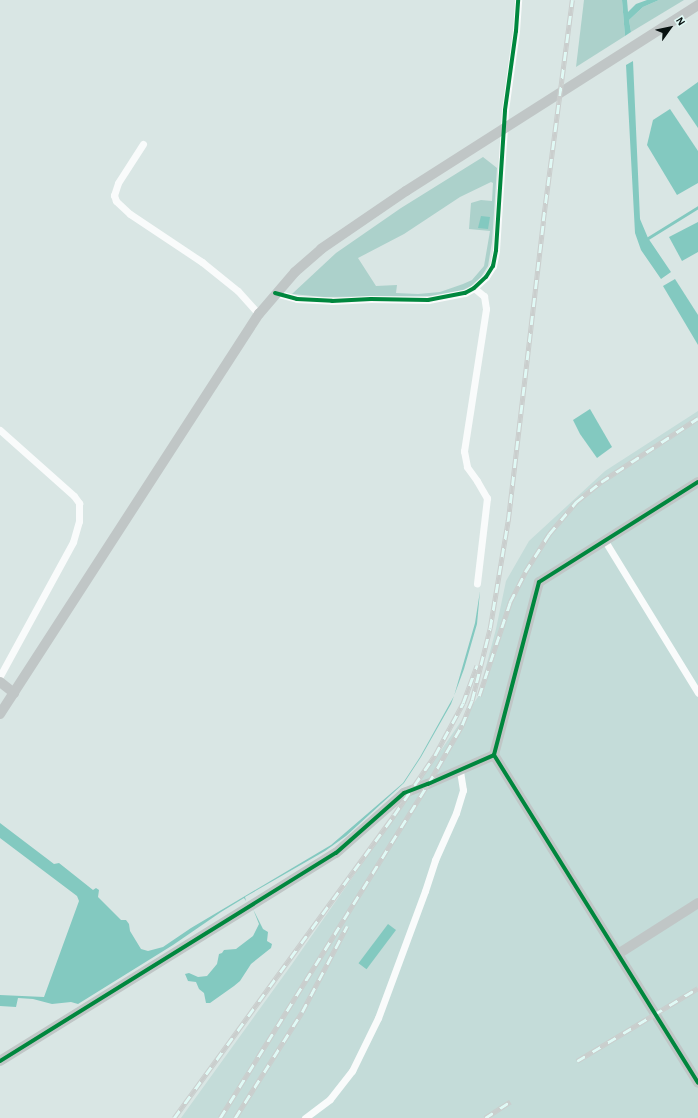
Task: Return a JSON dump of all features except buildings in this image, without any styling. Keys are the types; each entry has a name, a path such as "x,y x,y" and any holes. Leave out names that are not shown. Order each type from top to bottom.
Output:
{"street":[{"path":"275,293 297,299 332,301 377,299 428,300 460,294 474,288 491,271 496,250 505,110 516,31 518,0"},
{"path":"0,714 259,314 275,293 306,261 321,249 481,143 698,5"},
{"path":"143,144 118,183 114,194 116,201 130,214 202,262 238,290 259,314"},
{"path":"474,288 484,296 486,309 464,451 467,467 478,480 487,498 477,584"},
{"path":"0,430 74,496 79,503 80,512 73,542 0,676"},
{"path":"698,482 539,582 494,755 698,1083"},
{"path":"605,541 698,693"},
{"path":"0,682 14,693"},
{"path":"0,1061 336,852 404,793 494,755"},
{"path":"305,1118 330,1099 352,1071 378,1018 435,860 456,813 463,790 460,770"},
{"path":"618,954 698,903"}],"shaded area":[{"path":"698,411 698,1118 181,1118 290,967 478,697 496,629 506,581 529,541 605,471"}],"green space":[{"path":"584,0 622,0 625,36 576,67"},
{"path":"659,0 684,0 631,32 629,20 643,7"},
{"path":"483,157 497,168 492,242 488,266 481,277 471,286 463,290 430,296 324,297 292,294 336,253 401,208","holes":["491,182 493,183 492,201 481,200 471,203 469,229 490,231 484,266 472,280 440,292 418,294 396,293 397,285 376,286 358,258 404,234 460,197"]}],"water":[{"path":"622,0 627,0 628,12 636,4 647,0 659,0 643,7 629,20 631,32 625,36"},
{"path":"633,61 640,219 648,238 671,272 661,279 641,250 635,233 626,65"},
{"path":"698,82 698,128 677,97"},
{"path":"670,109 698,151 698,183 677,195 647,145 653,120"},
{"path":"481,216 490,217 488,229 478,228"},
{"path":"698,222 698,252 682,261 669,237"},
{"path":"675,279 698,315 698,345 663,286"},
{"path":"590,409 612,447 597,458 580,434 573,420"},
{"path":"480,591 477,624 464,669 454,696 475,623"},
{"path":"454,696 421,757 404,783 346,836 325,851 245,897 246,901 244,898 221,912 173,945 78,1004 71,1002 52,1004 33,999 18,998 16,1007 0,1006 0,995 44,997 79,901 77,896 0,838 0,823 54,864 59,863 93,890 96,888 99,890 98,897 121,920 126,920 129,924 130,931 141,949 148,951 163,947 191,928 331,845 403,783 420,757"},
{"path":"253,909 263,929 268,932 267,941 272,944 271,948 251,964 240,981 210,1003 206,1003 204,993 199,989 196,982 188,981 185,974 189,973 198,977 207,976 217,964 219,954 224,950 236,949 253,936 259,924"},
{"path":"388,924 396,930 366,969 359,963"}],"waterway":[{"path":"648,238 698,207"}],"railway":[{"path":"220,1118 428,784 462,725 472,700 490,628 508,521 543,221 572,0"},
{"path":"479,696 510,602 525,572 549,534 576,502 601,482 698,418"},
{"path":"174,1118 394,815 435,755 463,703 477,665"},
{"path":"235,1118 302,1012 347,926"},
{"path":"577,1061 698,988"},
{"path":"485,1118 510,1102"}],"cycle path":[{"path":"275,293 297,299 332,301 371,299 428,300 465,293 474,288 486,277 493,266 496,250 505,110 516,31 518,0"},
{"path":"698,482 539,582 494,755 698,1083"},
{"path":"0,1061 336,853 404,793 494,755"}]}
